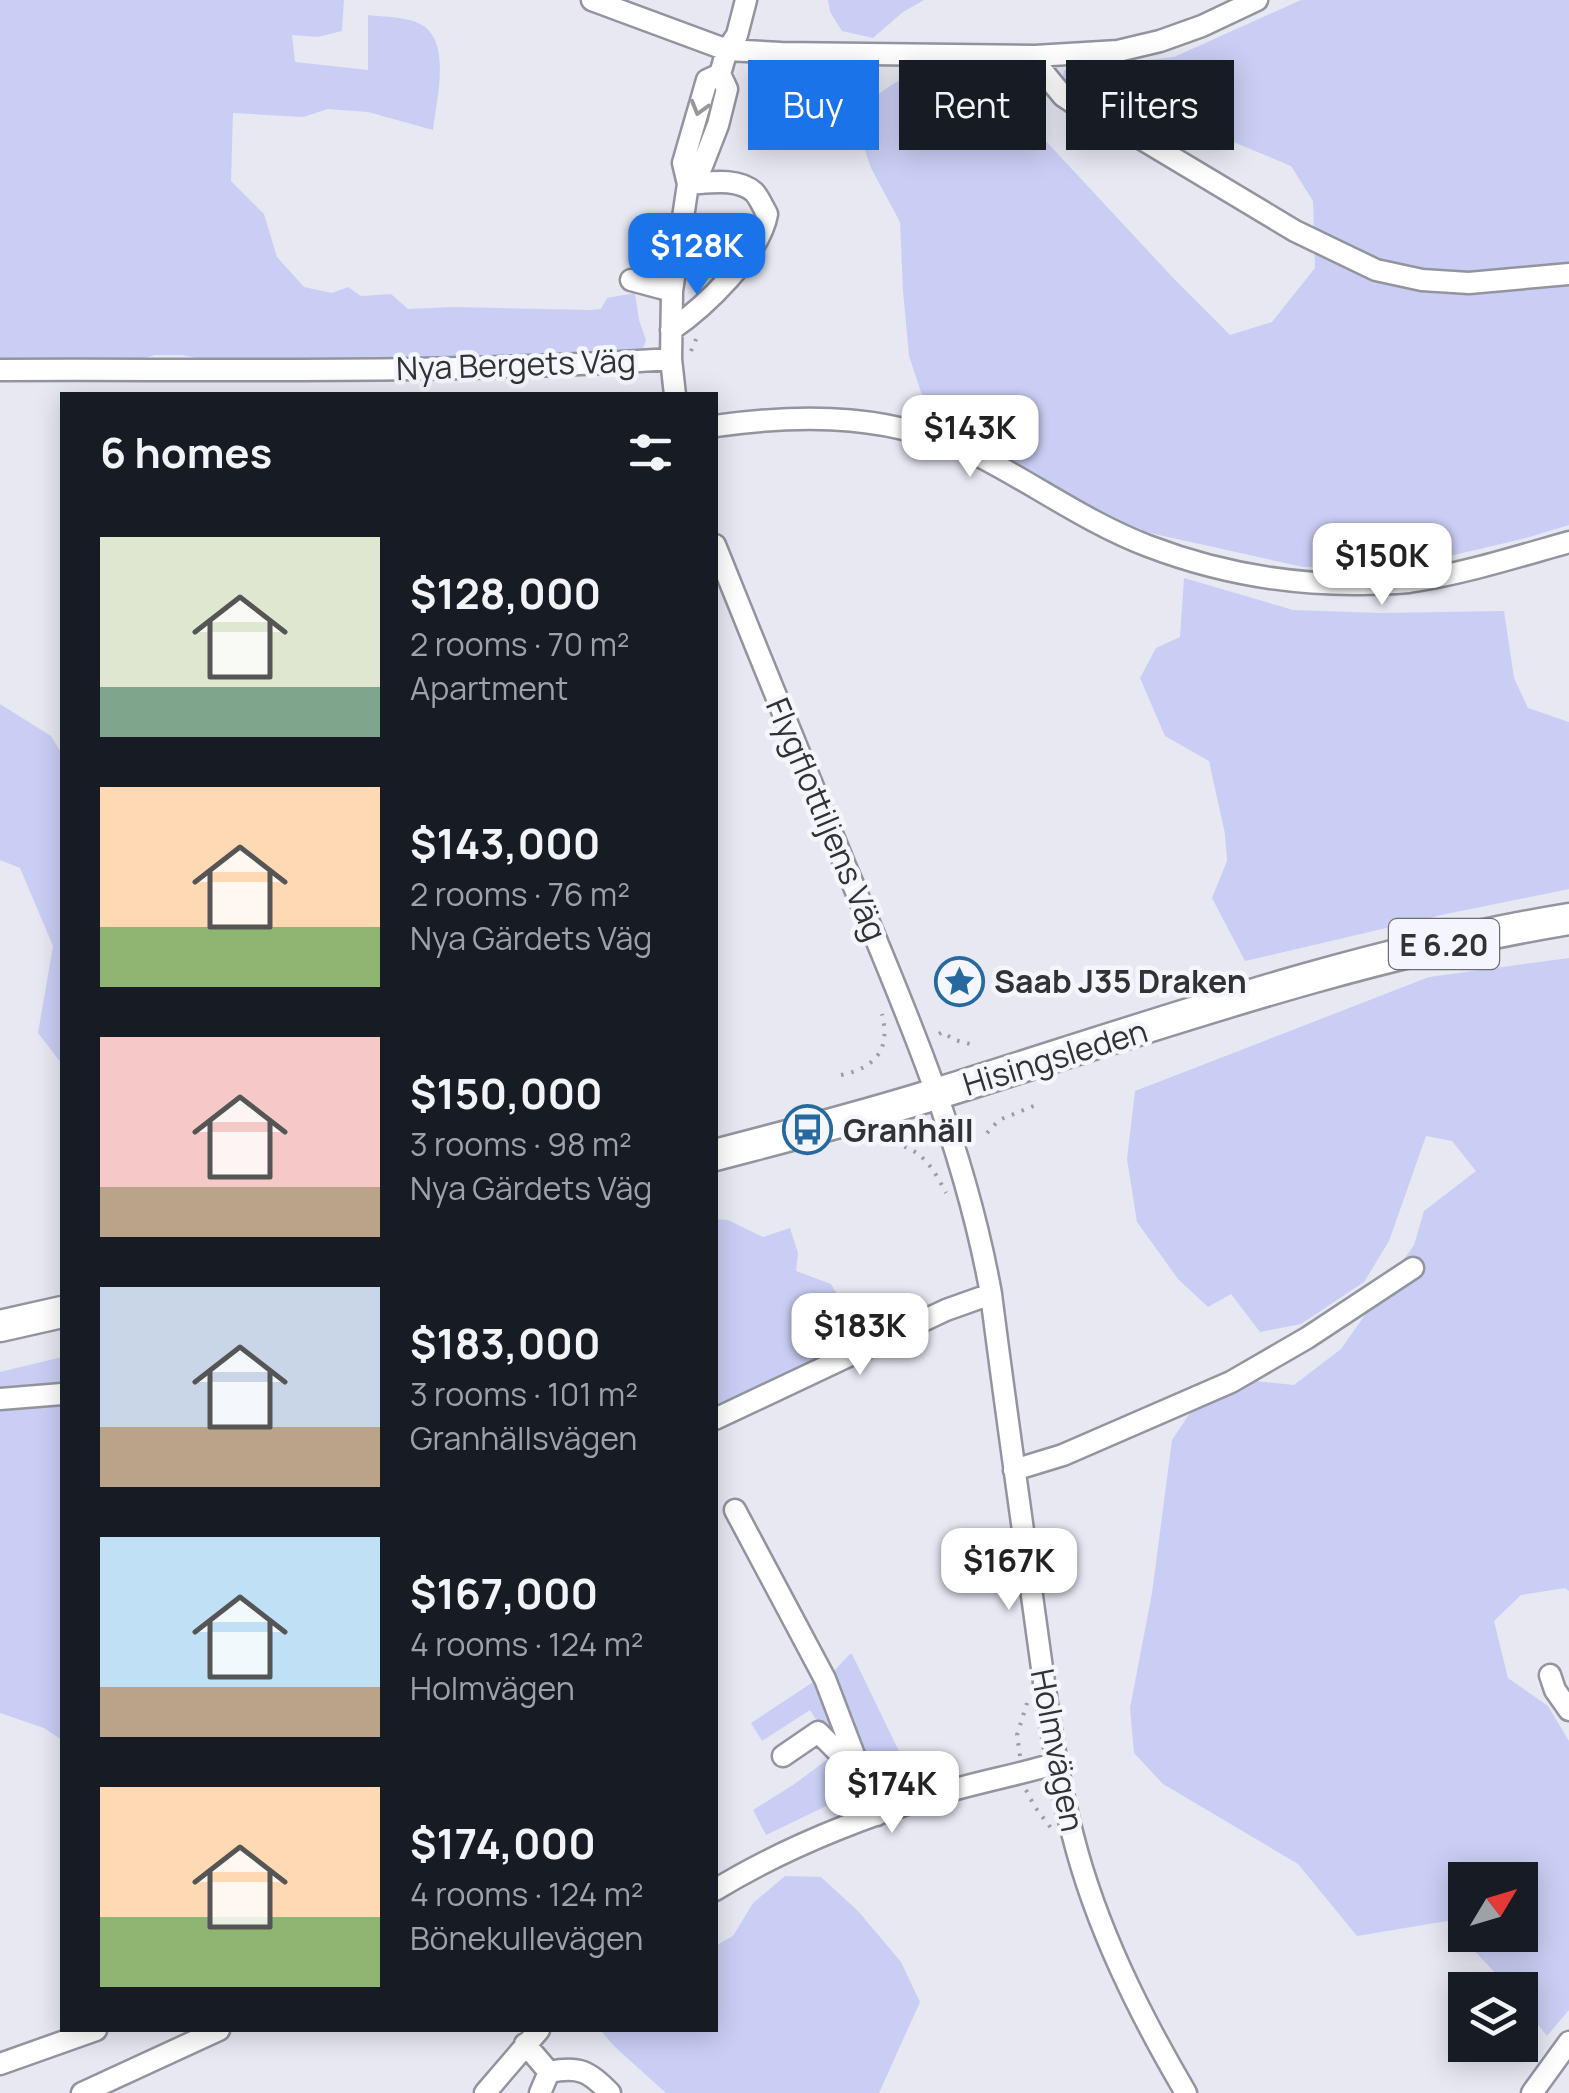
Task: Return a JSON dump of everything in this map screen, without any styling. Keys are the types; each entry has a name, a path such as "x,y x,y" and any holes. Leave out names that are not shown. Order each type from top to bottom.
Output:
{"highway":[{"name":"Hisingsleden","path":"718,1154 938,1094 1409,951 1569,918"},
{"path":"0,1326 60,1312"}],"street":[{"path":"592,0 728,50 1036,56 1118,51 1160,41 1257,0"},
{"path":"675,392 672,290 688,184 683,163 707,80 720,74 746,0"},
{"path":"1036,56 1040,68 1063,96 1096,118 1140,138 1294,230 1376,270 1422,280 1469,283 1569,274"},
{"path":"672,330 689,318 755,248 767,214 754,193 742,186 726,182 688,184"},
{"path":"631,280 672,290"},
{"name":"Nya Bergets Väg","path":"0,370 427,367 672,359"},
{"path":"718,426 817,417 898,428 978,455 1091,520 1147,546 1260,577 1324,584 1404,582 1482,567 1569,542"},
{"name":"Flygflottiljens Väg","path":"718,552 938,1094"},
{"name":"Holmvägen","path":"938,1094 980,1239 991,1294 1057,1763 1072,1836 1116,1959 1186,2093"},
{"path":"1014,1470 1063,1455 1230,1382 1307,1338 1413,1268"},
{"path":"718,1417 946,1310 991,1294"},
{"path":"0,1400 60,1394"},
{"path":"735,1510 825,1679 877,1815"},
{"path":"1550,1675 1569,1710"},
{"path":"783,1756 818,1732 844,1758 854,1755"},
{"path":"718,1888 812,1840 877,1815 965,1786 1057,1763"},
{"path":"0,2064 90,2032"},
{"path":"82,2093 215,2032"},
{"path":"484,2093 532,2037 549,2072 540,2093"},
{"path":"1532,2093 1569,2042"},
{"path":"549,2072 571,2068 594,2076 610,2093"}],"path":[{"path":"841,1075 873,1064 879,1055 884,1029 882,1014"},
{"path":"940,1034 970,1044"},
{"path":"987,1133 995,1122 1036,1104"},
{"path":"898,1140 900,1145 921,1154 948,1196"}],"shaded area":[{"path":"0,0 344,0 342,31 318,37 292,35 295,62 368,70 368,15 403,18 422,25 431,33 439,58 433,130 368,112 328,109 303,117 233,113 231,181 264,214 277,257 304,287 332,293 348,287 361,296 391,294 408,309 590,310 601,309 607,298 635,293 646,340 643,349 626,354 207,360 155,355 130,362 0,363"},
{"path":"828,0 924,0 873,38 842,31 830,12"},
{"path":"1301,0 1569,0 1569,525 1450,556 1380,567 1303,567 1141,531 1049,491 927,410 909,356 900,222 865,150 879,150 879,94 899,80 899,150 1046,150 1046,141 1230,335 1272,322 1315,268 1313,201 1291,166 1234,142 1234,60 1149,60 1174,57"},
{"path":"1184,578 1293,610 1504,611 1514,678 1528,708 1569,722 1569,889 1245,961 1212,898 1227,861 1209,761 1165,736 1140,678 1156,648 1180,637"},
{"path":"0,704 51,736 60,751 60,1061 38,1033 53,946 20,868 0,860"},
{"path":"1569,958 1569,1591 1565,1588 1521,1595 1494,1621 1508,1678 1548,1706 1569,1741 1569,2010 1547,2036 1538,2025 1538,1972 1494,1972 1476,1952 1538,1952 1538,1862 1448,1862 1448,1922 1357,1936 1298,1864 1163,1784 1134,1753 1130,1708 1152,1593 1172,1440 1192,1410 1256,1381 1294,1385 1341,1349 1414,1245 1424,1211 1476,1171 1452,1141 1426,1136 1389,1241 1364,1282 1301,1324 1260,1332 1231,1294 1208,1307 1178,1279 1137,1222 1127,1159 1135,1091 1429,977"},
{"path":"718,1219 763,1237 790,1228 798,1253 796,1271 831,1284 868,1339 718,1408"},
{"path":"60,1357 60,1739 44,1728 0,1713 0,1372"},
{"path":"850,1654 909,1772 910,1776 886,1787 869,1767 833,1672"},
{"path":"813,1682 840,1746 810,1710 762,1741 751,1723"},
{"path":"831,1757 849,1773 847,1796 766,1835 753,1810"},
{"path":"785,1876 821,1877 858,1911 901,1962 920,2002 879,2093 666,2093 602,2032 718,2032 718,1944 733,1936 753,1903"}],"place":[{"name":"Saab J35 Draken","path":"959,981"},
{"name":"Granhäll","path":"808,1130"}]}
